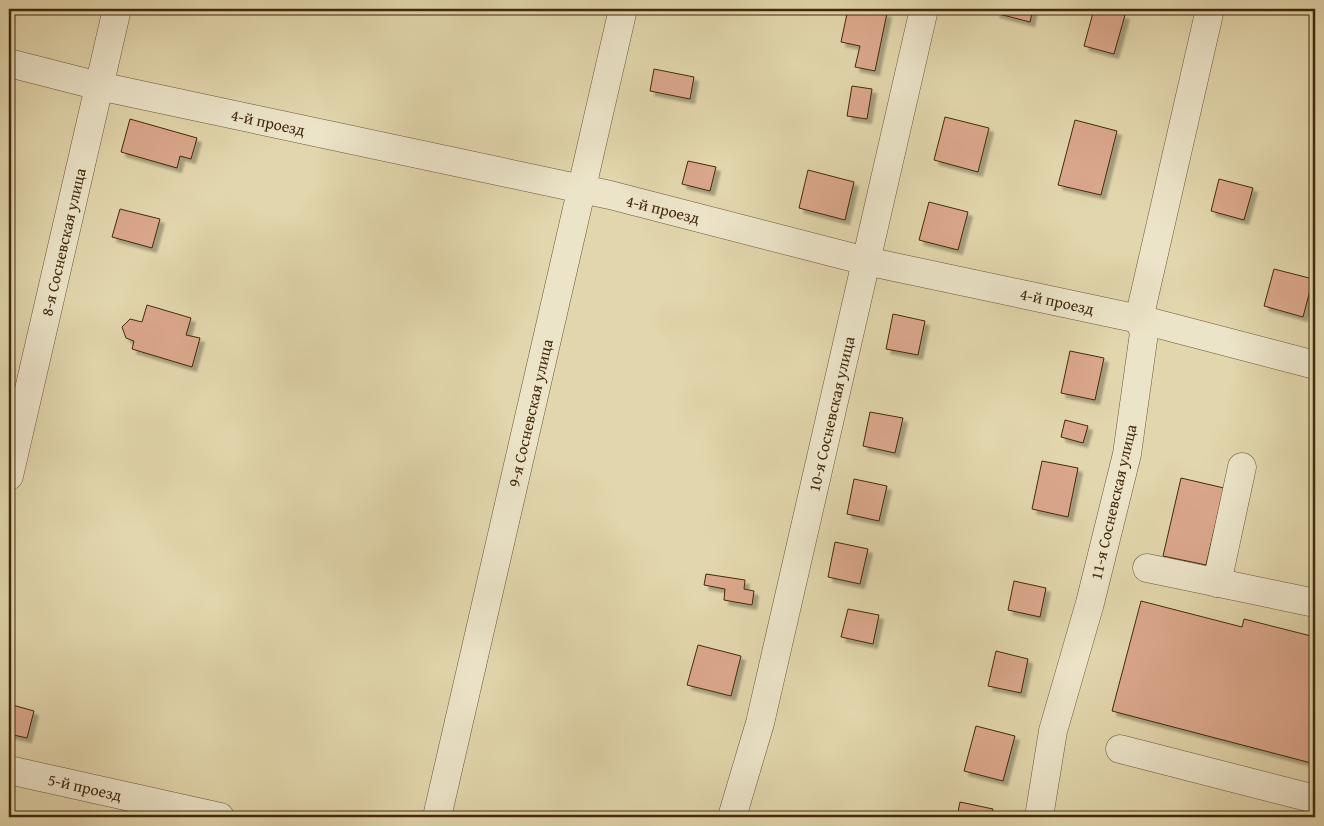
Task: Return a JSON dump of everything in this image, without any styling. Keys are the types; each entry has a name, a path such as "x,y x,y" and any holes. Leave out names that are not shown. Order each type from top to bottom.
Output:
{"street":[{"name":"8-я Сосневская улица","path":"9,476 117,9"},
{"name":"9-я Сосневская улица","path":"437,817 623,9"},
{"name":"10-я Сосневская улица","path":"732,817 760,723 924,9"},
{"name":"11-я Сосневская улица","path":"1039,817 1053,731 1090,603 1127,454 1144,333 1139,319 1210,9"},
{"name":"4-й проезд","path":"9,63 99,86 582,189 866,261 1139,319 1315,365"},
{"path":"1217,583 1242,468"},
{"path":"1147,568 1315,603"},
{"path":"1120,749 1315,799"},
{"name":"5-й проезд","path":"9,770 220,817"}],"building":[{"path":"848,9 866,9 887,13 875,71 855,67 860,46 841,42"},
{"path":"996,9 1033,9 1030,22 995,13"},
{"path":"1094,9 1125,15 1114,54 1084,46"},
{"path":"654,69 694,77 690,99 650,91"},
{"path":"852,86 872,89 867,119 847,116"},
{"path":"945,117 989,128 978,172 934,160"},
{"path":"130,119 197,138 191,159 180,156 177,168 121,152"},
{"path":"1075,120 1117,131 1101,195 1058,185"},
{"path":"688,161 716,167 710,191 682,184"},
{"path":"808,170 854,182 845,220 799,208"},
{"path":"1219,179 1253,188 1244,220 1211,211"},
{"path":"929,202 968,212 958,250 919,240"},
{"path":"120,209 160,219 152,248 112,237"},
{"path":"1274,269 1313,279 1303,317 1264,306"},
{"path":"147,305 191,318 186,335 200,338 192,367 132,349 134,341 126,338 122,327 130,319 142,322"},
{"path":"893,314 925,321 918,355 886,349"},
{"path":"1070,351 1104,358 1095,400 1061,393"},
{"path":"870,412 903,418 895,453 863,446"},
{"path":"1065,420 1088,426 1083,443 1061,437"},
{"path":"1042,461 1078,468 1068,517 1032,509"},
{"path":"1181,478 1224,488 1206,565 1163,556"},
{"path":"854,479 887,486 879,521 847,514"},
{"path":"835,542 868,549 860,584 828,577"},
{"path":"706,574 745,580 744,589 754,591 752,605 724,600 725,589 704,585"},
{"path":"1014,581 1046,588 1040,617 1008,610"},
{"path":"1141,601 1242,627 1244,619 1315,637 1315,764 1112,711"},
{"path":"848,609 879,615 873,644 841,637"},
{"path":"698,645 741,656 731,696 687,685"},
{"path":"996,651 1028,659 1021,693 988,686"},
{"path":"9,704 34,711 27,738 9,734"},
{"path":"976,726 1015,736 1003,781 964,771"},
{"path":"960,802 993,809 991,817 957,817"}]}
